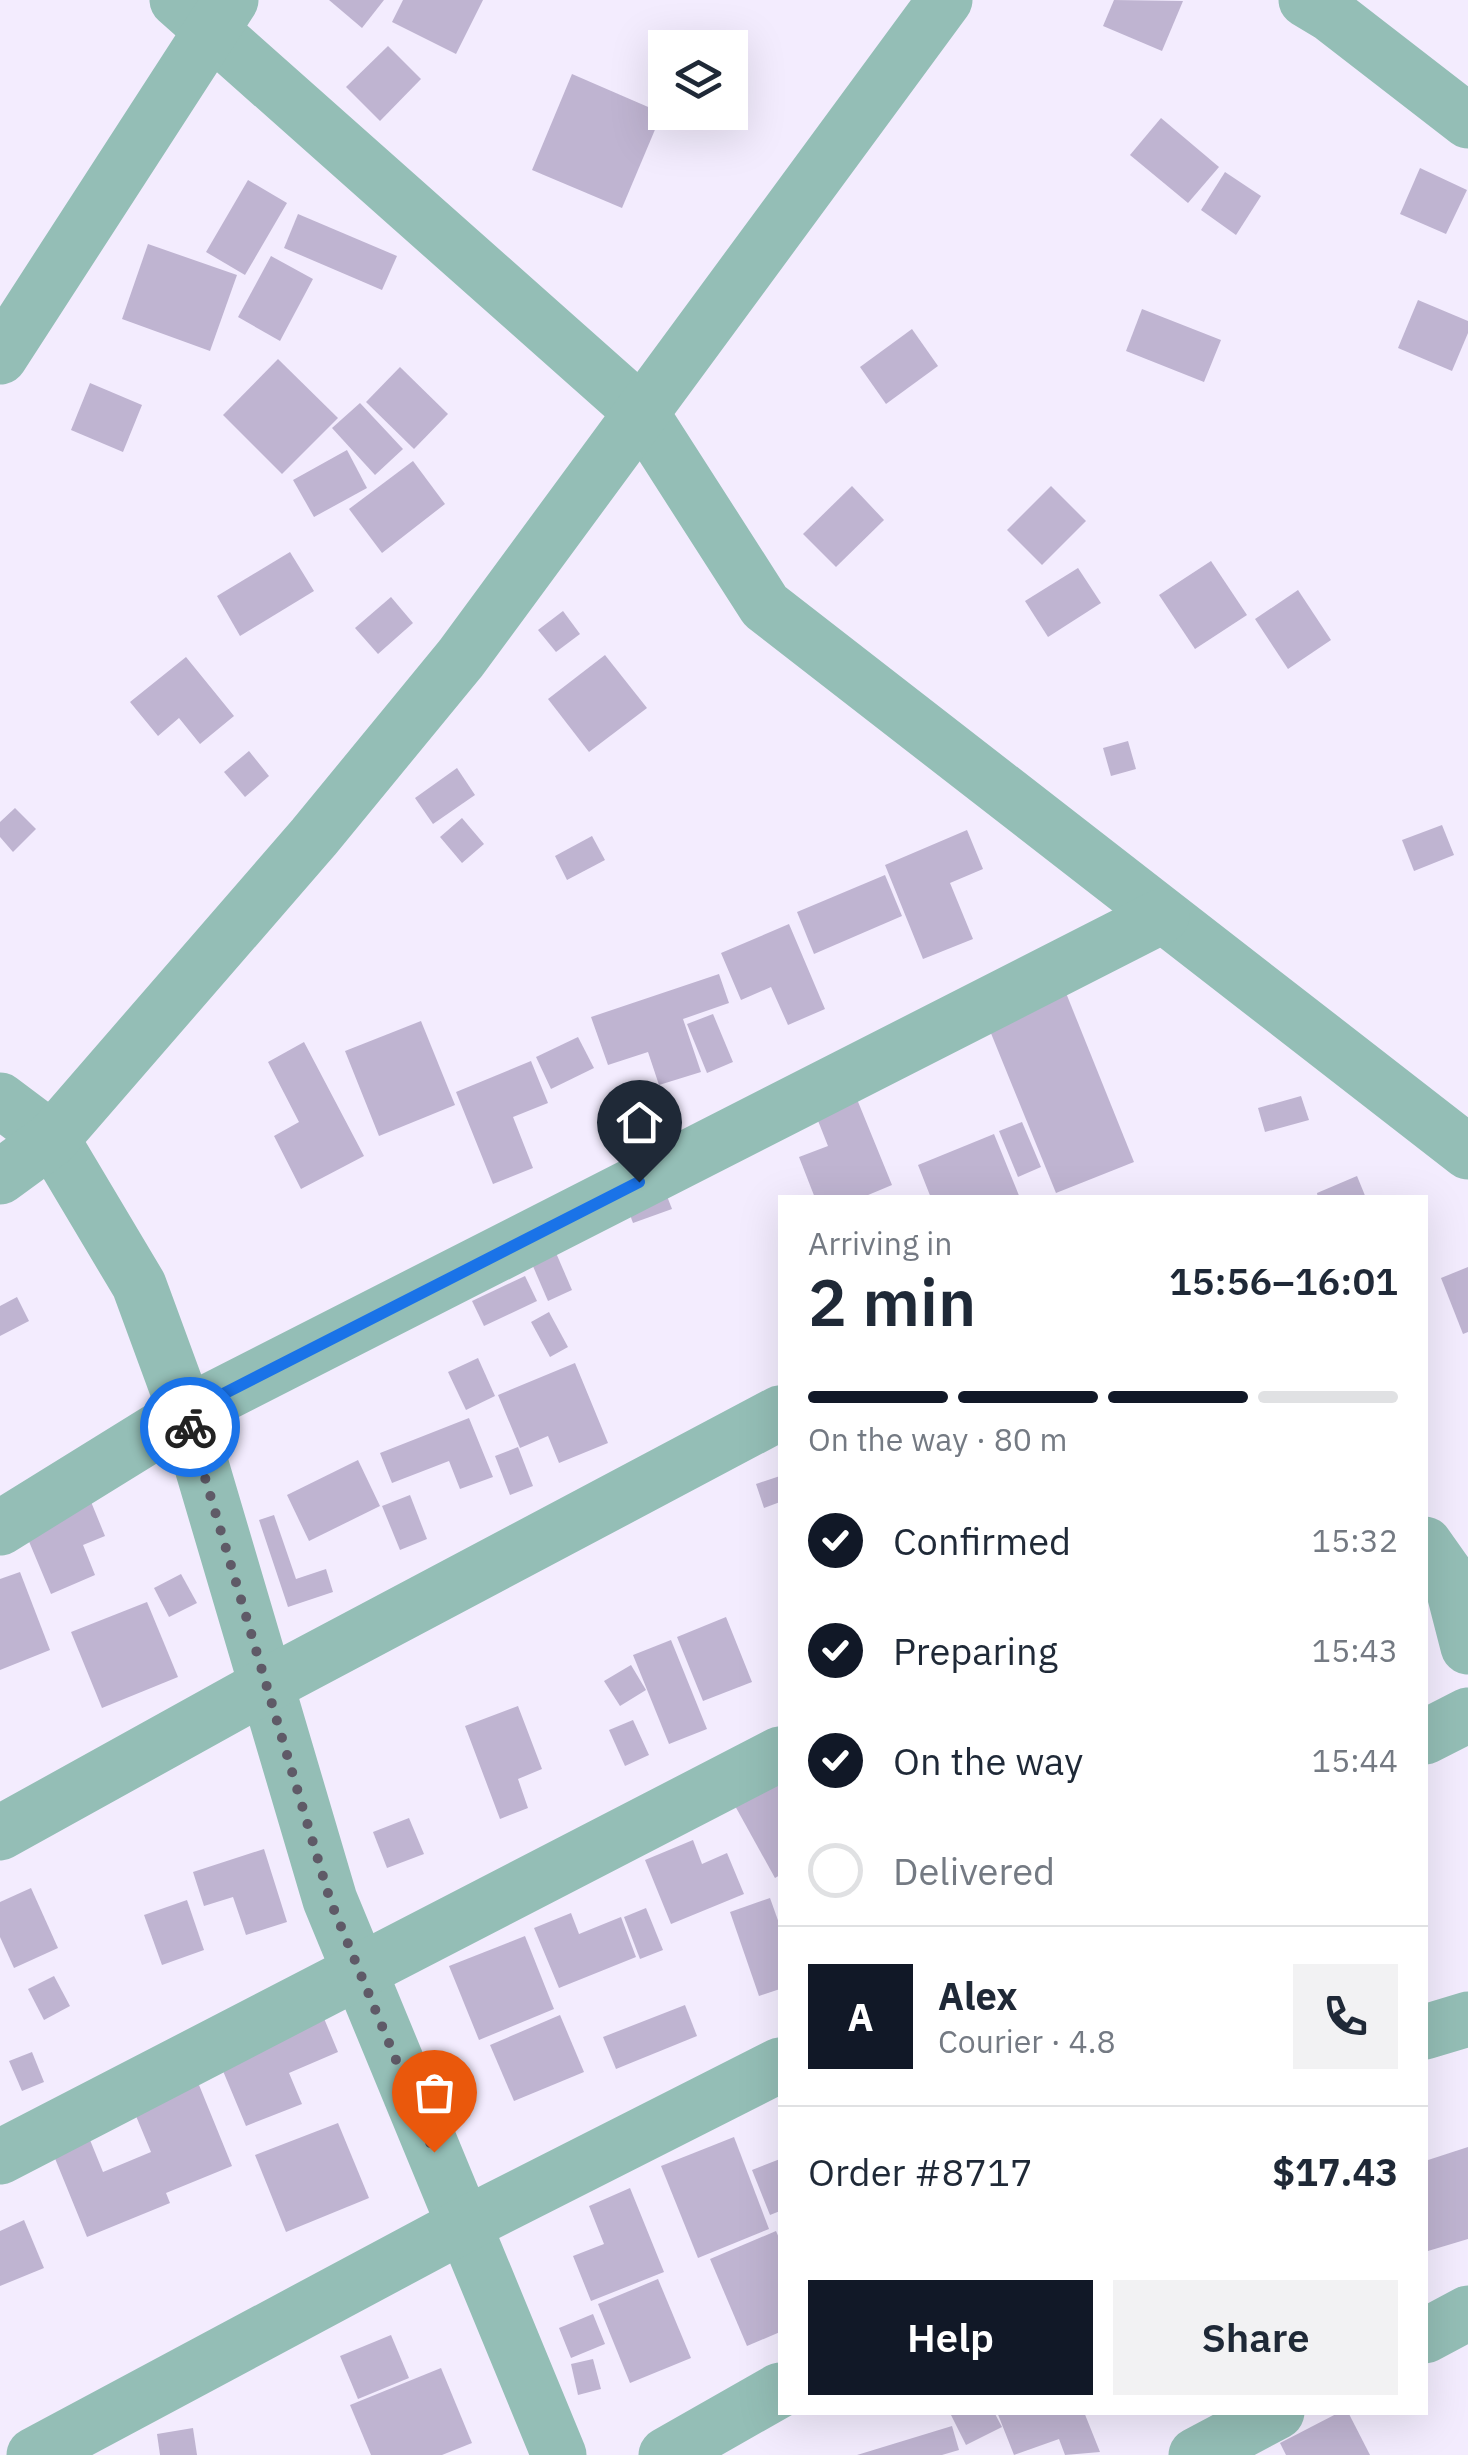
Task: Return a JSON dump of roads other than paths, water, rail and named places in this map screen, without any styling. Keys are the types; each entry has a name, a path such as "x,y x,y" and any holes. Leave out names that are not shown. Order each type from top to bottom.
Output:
{"street":[{"path":"0,1176 52,1140 314,837 461,658 945,0"},
{"path":"1306,0 1468,121"},
{"path":"0,357 206,9 640,411 765,606 1468,1152"},
{"path":"0,1528 186,1413 1162,916"},
{"path":"0,1100 52,1140 139,1285 186,1413 330,1900 559,2455"},
{"path":"0,1833 266,1685 778,1414"},
{"path":"1428,1548 1451,1580 1468,1647"},
{"path":"1428,1735 1468,1715"},
{"path":"0,2157 778,1755"},
{"path":"1428,2031 1468,2018"},
{"path":"34,2455 464,2225 778,2065"},
{"path":"1428,2334 1468,2313"},
{"path":"666,2455 778,2391"},
{"path":"1196,2455 1272,2415"}]}
